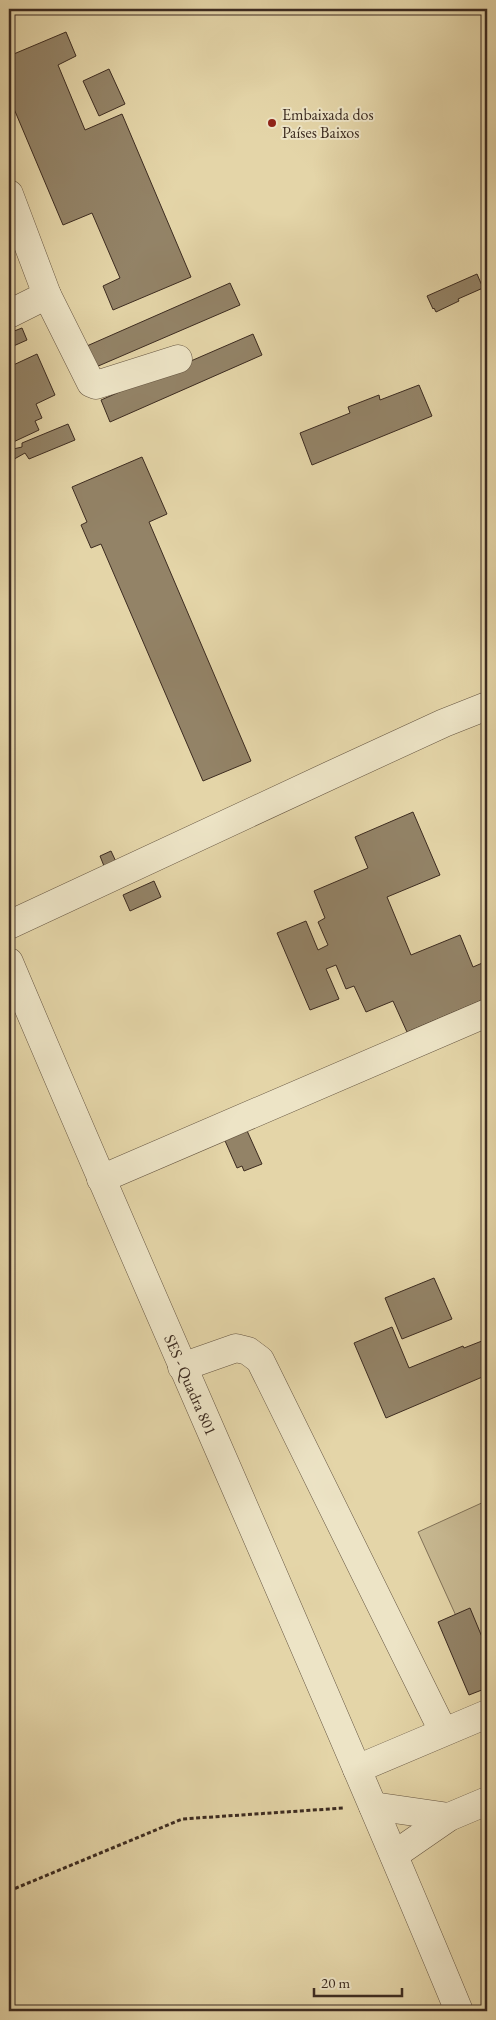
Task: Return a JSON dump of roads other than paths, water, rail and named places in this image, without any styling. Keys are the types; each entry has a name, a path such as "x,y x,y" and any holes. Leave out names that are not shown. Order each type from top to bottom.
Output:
{"street":[{"path":"9,194 47,295 91,383 96,385 178,359"},
{"path":"9,314 47,295"},
{"path":"9,925 364,760 487,706"},
{"name":"SES - Quadra 801","path":"9,962 182,1367 374,1806 459,2011"},
{"path":"101,1179 487,1013"},
{"path":"182,1367 236,1348 248,1351 260,1360 443,1731"},
{"path":"357,1769 487,1714"},
{"path":"394,1855 449,1817 487,1801"},
{"path":"374,1806 449,1817"}],"place":[{"name":"Embaixada dos Países Baixos","path":"272,123"}]}
